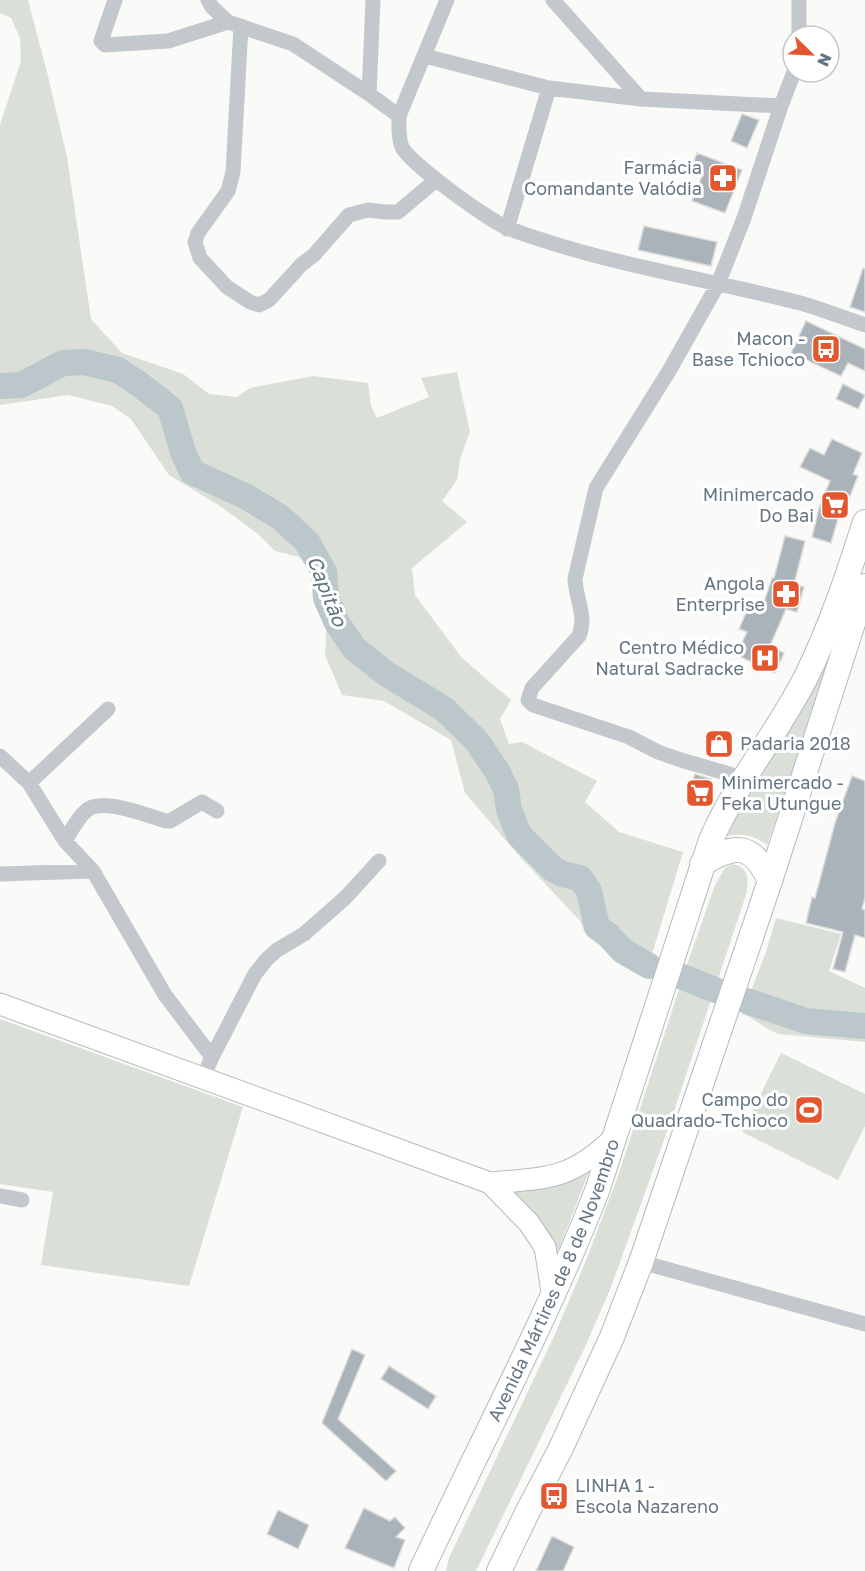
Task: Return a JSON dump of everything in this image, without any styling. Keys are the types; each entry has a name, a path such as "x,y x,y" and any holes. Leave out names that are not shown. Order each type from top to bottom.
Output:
{"main road":[{"name":"Avenida Mártires de 8 de Novembro","path":"428,1564 553,1298 597,1191 702,864 721,818 743,778 786,713 805,679 835,609 865,522"},
{"path":"499,1571 560,1450 612,1337 641,1262 770,882 865,586"},
{"path":"702,864 728,851 743,850 754,855 763,865 770,882"}],"street":[{"path":"115,0 101,41 105,45 168,41 234,24"},
{"path":"208,0 212,7 234,24 293,44 399,116"},
{"path":"369,94 373,0"},
{"path":"447,0 399,116 402,148 411,161 507,229 609,260 802,304 865,325"},
{"path":"553,0 641,99"},
{"path":"799,0 799,24"},
{"path":"234,24 233,172 228,191 198,233 195,242 200,258 227,287 259,305 270,300 349,215 368,210 398,212 436,180"},
{"path":"425,56 549,88 641,99 781,106"},
{"path":"743,778 658,752 628,737 533,705 528,700 531,688 579,636 583,616 576,593 575,579 596,488 669,371 718,284 744,218 789,84"},
{"path":"507,229 549,88"},
{"path":"28,783 108,709"},
{"path":"0,756 28,783 65,841 93,871 165,995 212,1057"},
{"path":"65,841 86,811 96,806 129,809 166,821 170,821 202,802 217,811"},
{"path":"203,1078 255,974 266,960 276,950 304,934 345,898 379,861"},
{"path":"0,874 93,871"},
{"path":"0,1004 490,1184 529,1223 545,1247 553,1298"},
{"path":"490,1184 546,1178 569,1171 595,1156 614,1138"},
{"path":"0,1196 22,1200"},
{"path":"641,1262 865,1324"}],"shaded area":[{"path":"0,0 28,0 67,157 91,319 122,353 183,374 209,394 237,397 250,388 313,376 368,383 371,406 377,418 429,397 421,378 457,372 470,432 460,459 457,480 442,501 467,522 412,568 415,595 462,658 511,700 500,719 509,744 522,742 597,781 585,802 619,832 683,852 645,977 584,931 581,922 521,858 465,793 451,740 384,701 342,695 325,655 327,619 317,575 299,557 275,551 258,534 220,506 169,475 131,419 112,406 68,395 0,405 0,125 21,61 20,38 11,18 0,13"},
{"path":"834,643 767,845 746,835 723,837 754,783 791,727"},
{"path":"733,864 746,872 748,880 746,895 669,1126 611,1287 585,1347 476,1571 446,1571 449,1558 556,1332 585,1263 617,1179 715,885 725,868"},
{"path":"776,918 841,934 829,971 865,988 865,1042 779,1034 742,1014 766,952"},
{"path":"0,1019 243,1107 189,1286 41,1265 53,1192 0,1184"},
{"name":"Campo do Quadrado-Tchioco","path":"781,1053 865,1094 865,1126 838,1180 742,1132"},
{"path":"590,1169 558,1251 536,1217 505,1189 529,1189 559,1184"}],"building":[{"path":"742,114 759,120 747,148 731,141"},
{"path":"697,153 742,170 725,213 692,201 702,176 690,171"},
{"path":"644,226 717,242 711,266 638,250"},
{"path":"863,268 865,269 865,312 850,307"},
{"path":"806,321 865,349 865,371 848,363 841,376 791,353"},
{"path":"843,384 865,395 858,409 836,399"},
{"path":"832,439 862,453 853,474 858,476 842,516 839,515 831,543 812,537 819,508 830,481 800,467 810,448 824,455"},
{"path":"785,536 805,541 794,584 804,587 797,612 786,609 770,646 784,653 775,673 736,655 747,632 739,629 748,608 760,614 772,578 774,578"},
{"path":"713,730 733,739 724,757 705,748"},
{"path":"695,774 711,779 703,800 687,794"},
{"path":"852,776 865,781 865,898 862,909 865,910 865,938 855,935 845,972 833,969 843,932 806,923 835,823"},
{"path":"352,1349 365,1355 338,1419 396,1471 386,1481 322,1423"},
{"path":"389,1366 436,1396 428,1409 381,1379"},
{"path":"364,1508 390,1521 395,1517 405,1528 396,1537 405,1540 394,1568 345,1548"},
{"path":"278,1510 309,1525 298,1549 267,1534"},
{"path":"552,1536 574,1547 563,1571 536,1571"}],"waterway":[{"name":"Capitão","path":"0,386 21,385 63,363 84,362 118,370 170,408 183,452 192,472 245,496 280,517 307,542 324,572 326,598 337,623 354,648 385,673 444,709 476,740 506,789 509,810 519,835 553,869 562,874 580,878 589,891 597,927 623,951 649,966"},
{"name":"Capitão","path":"683,977 715,990"},
{"name":"Capitão","path":"747,1001 806,1021 865,1026"}],"place":[{"name":"Farmácia Comandante Valódia","path":"723,178"},
{"name":"Macon - Base Tchioco","path":"826,349"},
{"name":"Minimercado Do Bai","path":"835,505"},
{"name":"Angola Enterprise","path":"786,594"},
{"name":"Centro Médico Natural Sadracke","path":"765,658"},
{"name":"Padaria 2018","path":"719,744"},
{"name":"Minimercado - Feka Utungue","path":"700,793"},
{"name":"Campo do Quadrado-Tchioco","path":"809,1110"},
{"name":"LINHA 1 - Escola Nazareno","path":"554,1496"}]}
